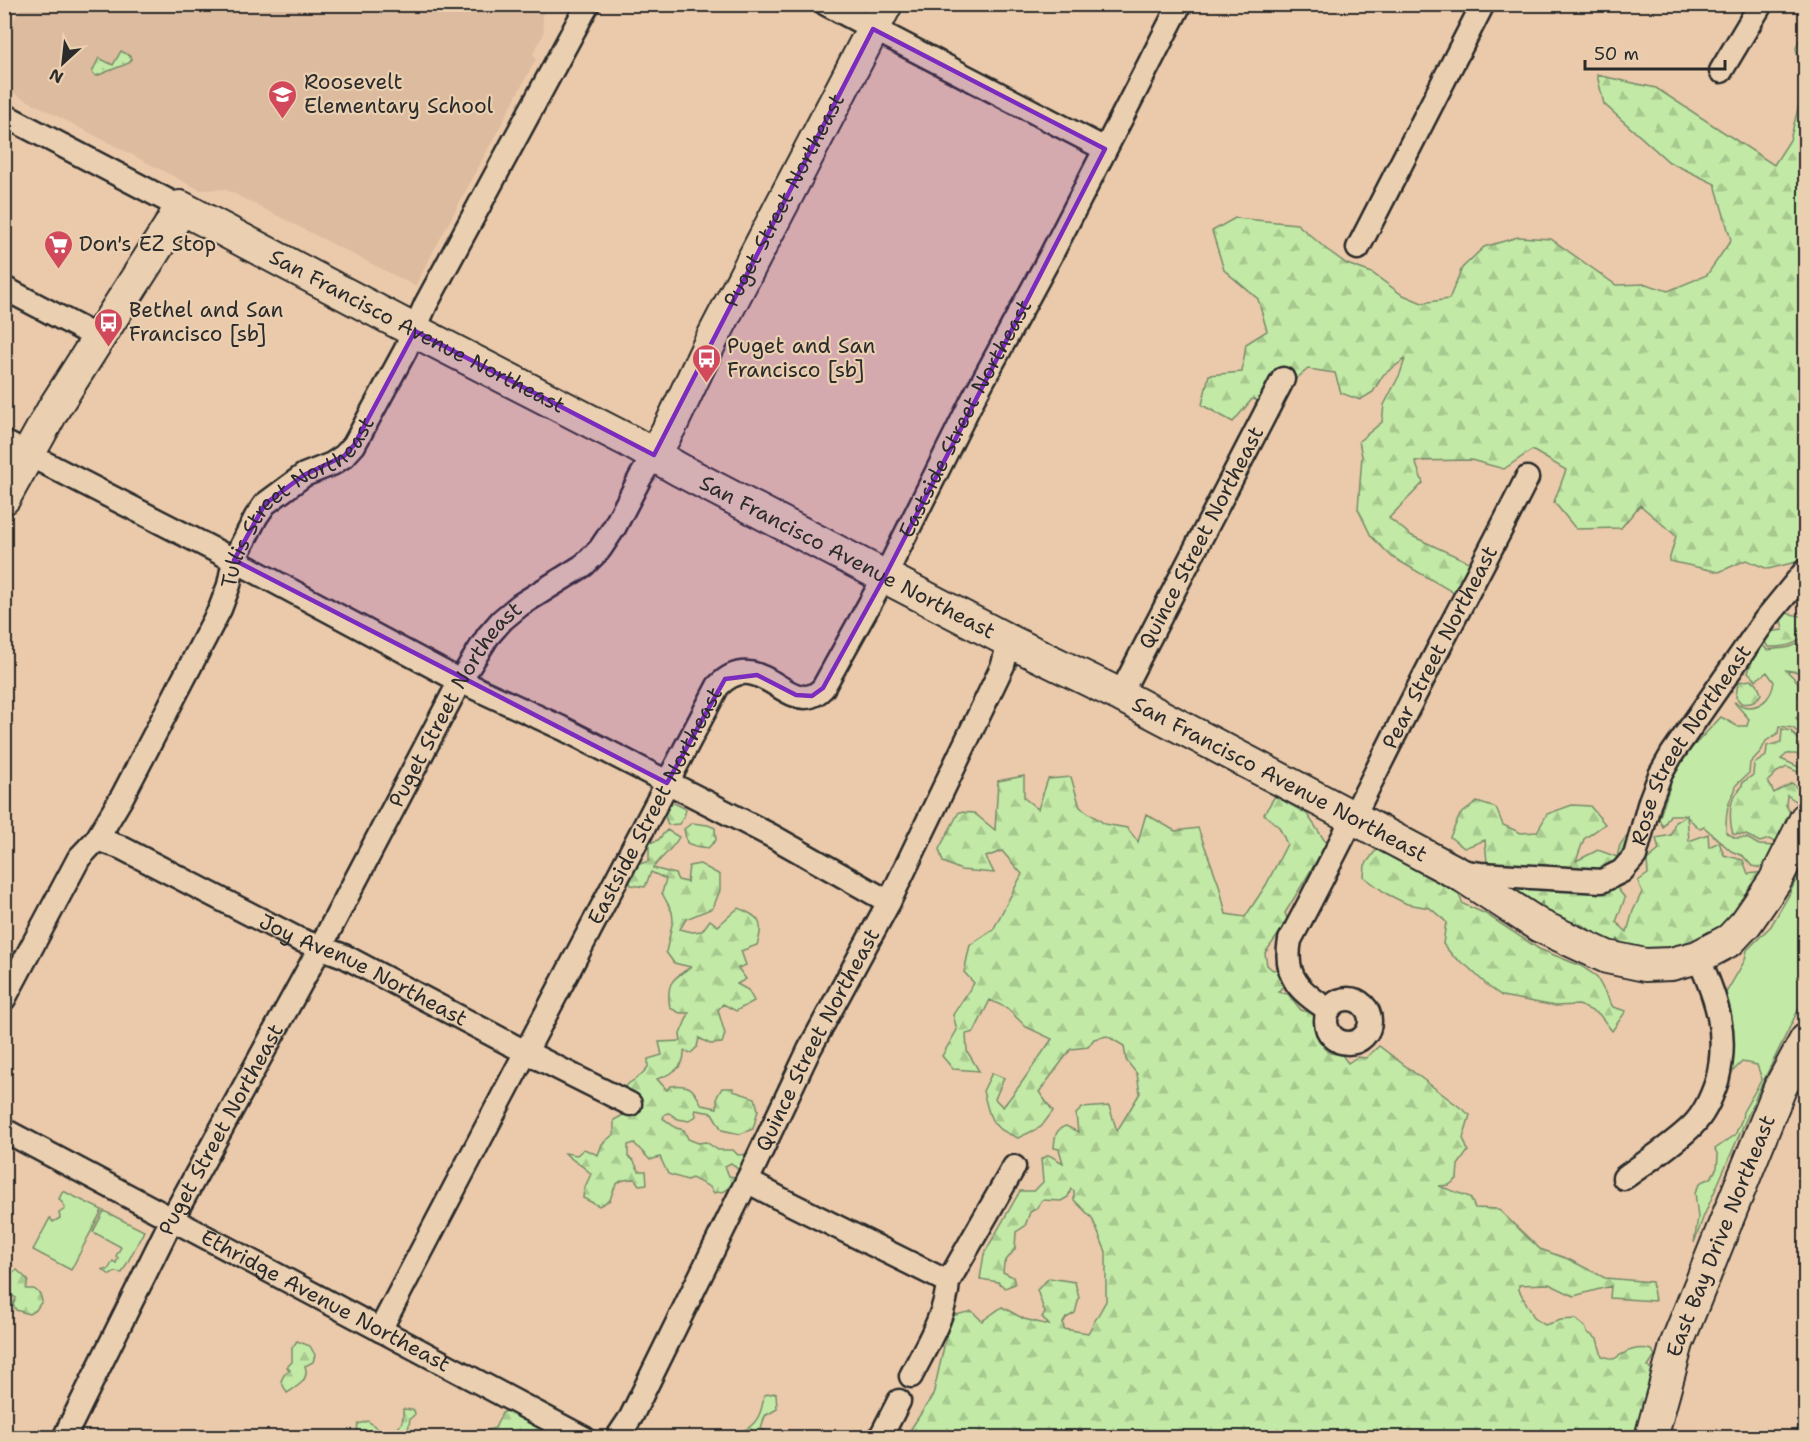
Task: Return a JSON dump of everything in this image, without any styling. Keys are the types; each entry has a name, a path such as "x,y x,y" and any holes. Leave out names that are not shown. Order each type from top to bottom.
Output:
{"street":[{"name":"Tullis Street Northeast","path":"4,999 79,858 97,839 122,797 220,609 229,585 234,560 256,517 265,504 304,475 332,464 354,445 415,331 426,304 588,4"},
{"path":"826,4 879,17 1105,149"},
{"name":"Eastside Street Northeast","path":"380,1330 718,686 725,679 746,673 757,675 804,697 812,696 823,688 885,576 973,399 1052,255 1180,4"},
{"path":"1358,248 1483,4"},
{"path":"1721,71 1761,4"},
{"name":"Puget Street Northeast","path":"64,1437 172,1219 320,948 460,681 488,636 502,620 520,605 584,565 600,549 614,528 672,423 710,343 879,17"},
{"name":"San Francisco Avenue Northeast","path":"4,115 680,470 1120,695 1463,876 1540,926 1607,957 1646,964 1671,963 1698,957 1730,940 1746,923 1775,881 1806,819"},
{"path":"4,498 16,448 54,408 180,207"},
{"path":"4,288 99,338"},
{"name":"Quince Street Northeast","path":"1120,695 1283,379"},
{"path":"16,448 234,560 460,681 564,729 772,836 889,902"},
{"name":"Pear Street Northeast","path":"1329,1010 1302,991 1293,979 1288,965 1290,940 1527,478"},
{"name":"Rose Street Northeast","path":"1449,870 1602,880 1622,871 1635,856 1650,801 1660,775 1672,754 1765,620 1806,570"},
{"name":"Quince Street Northeast","path":"617,1437 631,1417 809,1050 889,902 1003,665 1009,640"},
{"name":"Joy Avenue Northeast","path":"97,839 120,847 297,939 344,956 630,1104"},
{"path":"1624,1178 1695,1124 1706,1108 1714,1089 1722,1058 1722,1029 1710,986 1698,957"},
{"name":"East Bay Drive Northeast","path":"1651,1437 1677,1343 1780,1088 1806,1040"},
{"name":"Ethridge Avenue Northeast","path":"4,1130 584,1437"},
{"path":"911,1376 944,1309 948,1295 948,1282 1014,1167"},
{"path":"747,1181 948,1282"},
{"path":"880,1437 899,1401"}],"highlighted area":[{"path":"873,29 1105,149 885,576 823,688 812,696 796,695 757,675 725,679 667,783 234,560 265,504 304,475 344,456 354,445 415,331 654,455"}],"shaded area":[{"name":"Roosevelt Elementary School","path":"22,5 548,5 542,16 544,33 533,54 536,59 415,286 225,189 200,190 5,89 4,39"}],"green space":[{"path":"1805,25 1806,553 1800,561 1768,569 1746,560 1719,572 1669,561 1676,536 1640,505 1621,528 1576,529 1554,502 1566,470 1532,450 1504,469 1471,460 1415,461 1423,483 1389,518 1412,536 1473,564 1456,594 1392,557 1371,536 1358,509 1362,456 1359,441 1382,422 1384,405 1405,359 1383,375 1373,392 1360,400 1341,393 1335,373 1308,369 1263,406 1253,398 1233,422 1202,405 1209,375 1242,372 1246,344 1267,331 1258,299 1224,270 1212,231 1235,218 1297,224 1347,264 1372,273 1401,294 1422,303 1449,299 1462,268 1484,247 1518,237 1551,239 1616,285 1646,284 1668,291 1707,275 1731,240 1715,184 1669,162 1604,104 1597,75 1656,88 1774,165 1790,140 1804,85 1796,48"},
{"path":"121,51 132,59 129,63 96,76 92,72 99,58 113,65"},
{"path":"1786,613 1805,617 1805,635 1797,642 1788,645 1768,647 1763,639 1767,632 1783,630 1781,620"},
{"path":"1805,639 1805,673 1786,670 1798,682 1799,695 1805,703 1805,710 1796,718 1805,728 1805,739 1793,728 1779,726 1778,733 1766,741 1761,751 1750,763 1749,773 1736,785 1728,808 1726,832 1735,838 1747,838 1759,845 1775,846 1762,868 1752,866 1743,856 1731,851 1704,827 1700,829 1685,815 1670,815 1663,827 1659,819 1673,777 1685,755 1721,717 1737,726 1747,726 1749,719 1734,702 1748,707 1759,705 1771,691 1774,682 1767,672 1756,680 1748,672 1754,657 1755,645 1759,641 1767,650 1796,645"},
{"path":"1751,680 1757,683 1761,694 1753,702 1741,703 1736,697 1738,682"},
{"path":"1782,729 1791,731 1805,744 1805,760 1796,754 1787,754 1781,759 1801,768 1800,773 1787,767 1777,772 1768,781 1774,793 1792,783 1805,797 1802,805 1787,795 1786,805 1795,823 1789,845 1769,839 1760,842 1746,835 1733,834 1731,821 1733,799 1743,782 1753,775 1754,764 1766,756 1767,746 1781,742"},
{"path":"1024,776 1024,798 1038,809 1048,779 1071,777 1080,807 1105,824 1127,828 1138,842 1146,814 1175,831 1198,828 1219,885 1226,914 1245,917 1266,885 1287,844 1279,827 1264,814 1275,796 1307,814 1327,844 1285,913 1288,921 1265,953 1267,965 1273,970 1281,968 1287,978 1278,992 1288,994 1301,1010 1312,1013 1330,1043 1323,1047 1330,1053 1342,1055 1348,1063 1357,1057 1366,1058 1379,1046 1470,1115 1463,1138 1468,1151 1458,1165 1457,1179 1449,1185 1439,1186 1470,1197 1475,1208 1498,1209 1540,1249 1568,1259 1605,1278 1652,1282 1655,1301 1610,1298 1611,1286 1574,1296 1549,1284 1519,1285 1519,1290 1535,1319 1545,1325 1575,1319 1597,1339 1602,1356 1614,1359 1632,1350 1652,1350 1655,1356 1648,1367 1654,1371 1636,1437 905,1438 933,1395 951,1316 972,1311 982,1321 1002,1307 1024,1319 1049,1325 1042,1317 1045,1313 1037,1290 1049,1278 1075,1282 1079,1298 1075,1313 1066,1318 1063,1323 1064,1329 1088,1333 1106,1301 1106,1252 1092,1218 1074,1200 1074,1191 1071,1189 1068,1197 1061,1201 1042,1200 1036,1209 1030,1212 1025,1226 1016,1232 1015,1249 1004,1263 1003,1272 1013,1277 1015,1284 1005,1288 998,1282 980,1279 984,1254 1020,1191 1034,1191 1043,1182 1041,1159 1049,1155 1063,1163 1059,1149 1054,1148 1058,1131 1066,1126 1078,1132 1076,1114 1082,1108 1109,1106 1117,1131 1140,1093 1137,1074 1126,1060 1124,1046 1107,1036 1094,1039 1088,1047 1071,1049 1039,1092 1053,1111 1041,1127 1018,1138 1001,1130 992,1121 983,1091 992,1073 1004,1078 995,1099 1003,1107 1052,1039 1026,1027 1007,1008 990,1000 974,1032 966,1034 967,1051 979,1071 953,1069 942,1056 957,1030 953,1015 974,983 964,972 970,945 993,930 1022,874 1002,851 986,857 994,873 961,870 943,862 939,849 959,812 974,813 995,830 998,781"},
{"path":"1477,802 1496,808 1503,825 1521,833 1537,832 1547,814 1572,805 1590,806 1605,824 1584,839 1576,861 1598,850 1617,857 1620,845 1635,824 1627,852 1626,883 1617,888 1625,898 1616,922 1627,932 1642,892 1638,881 1648,874 1647,860 1659,850 1656,838 1671,835 1675,822 1687,815 1689,841 1708,834 1709,847 1719,842 1724,855 1743,860 1748,874 1773,871 1740,935 1631,956 1618,939 1610,951 1592,947 1589,929 1580,924 1571,935 1545,920 1542,902 1534,913 1510,884 1487,863 1485,840 1464,848 1450,837 1460,815"},
{"path":"674,803 686,809 684,817 679,824 668,825 662,808"},
{"path":"692,823 715,828 716,840 708,848 687,843 684,829"},
{"path":"667,830 679,837 653,868 675,874 678,880 687,882 689,866 700,864 720,875 720,890 713,908 686,919 680,929 692,932 702,931 710,920 718,926 738,908 755,917 760,925 760,931 757,945 741,951 746,965 738,968 746,979 737,984 748,990 754,1001 736,1011 723,1004 718,1010 725,1034 722,1043 710,1044 699,1038 697,1047 691,1053 684,1051 680,1066 657,1079 667,1090 670,1086 690,1088 702,1105 717,1108 717,1097 722,1088 733,1088 733,1091 755,1098 758,1110 753,1129 740,1134 722,1130 712,1113 695,1110 696,1116 689,1121 678,1119 669,1113 663,1118 676,1128 684,1130 688,1139 698,1143 706,1142 718,1150 733,1150 738,1155 748,1154 743,1174 731,1163 725,1166 729,1176 741,1178 734,1192 730,1186 725,1191 714,1193 710,1187 692,1178 687,1180 668,1174 660,1157 650,1160 634,1143 628,1145 628,1157 633,1160 639,1171 646,1171 647,1184 639,1185 635,1179 620,1181 615,1186 610,1200 599,1206 583,1198 584,1189 591,1174 565,1153 577,1155 584,1149 598,1155 602,1144 614,1134 614,1120 629,1112 621,1089 641,1075 648,1067 648,1059 662,1055 659,1042 681,1041 680,1034 689,1013 680,1013 670,1008 669,993 672,983 691,967 674,963 666,952 673,920 672,912 662,893 666,879 651,872 645,887 631,885 627,874 637,865 649,861 649,843 658,840"},
{"path":"1379,846 1407,865 1430,865 1450,875 1463,904 1486,914 1539,949 1581,966 1596,976 1613,1007 1626,1011 1612,1031 1599,1014 1579,1005 1555,1006 1502,996 1489,987 1453,956 1443,944 1446,922 1430,908 1407,904 1387,894 1364,877 1365,865"},
{"path":"1805,861 1805,996 1758,1092 1694,1243 1698,1218 1695,1192 1701,1182 1711,1178 1717,1168 1718,1156 1715,1149 1735,1135 1743,1112 1762,1079 1757,1065 1742,1062 1729,1075 1732,1041 1726,993 1745,960 1747,950 1771,926"},
{"path":"63,1191 102,1210 71,1270 33,1250 50,1218 53,1222 60,1218 59,1213 65,1209 59,1199"},
{"path":"104,1211 144,1231 122,1273 115,1272 110,1275 102,1269 108,1270 113,1261 116,1263 118,1258 116,1256 121,1247 93,1232"},
{"path":"17,1270 28,1280 26,1289 34,1289 40,1294 42,1301 36,1310 29,1314 16,1310 13,1305 16,1298 6,1288 9,1276"},
{"path":"297,1341 310,1346 315,1355 313,1362 305,1366 306,1375 302,1382 287,1393 281,1381 285,1373 290,1370 287,1367 292,1362 292,1348"},
{"path":"776,1393 777,1409 765,1416 761,1429 768,1432 771,1437 738,1437 758,1417 764,1395"},
{"path":"514,1408 522,1420 539,1420 556,1437 483,1438 484,1431 495,1428 502,1413"},
{"path":"403,1409 414,1410 415,1414 410,1419 407,1437 356,1437 358,1424 368,1421 387,1436 400,1425 403,1419"},
{"path":"424,1434 431,1437 407,1437"}],"water":[{"path":"1805,1359 1805,1398 1802,1366"},
{"path":"1805,1398 1805,1437 1795,1437"}],"place":[{"name":"Roosevelt Elementary School","path":"283,120"},
{"name":"Don's EZ Stop","path":"58,270"},
{"name":"Bethel and San Francisco [sb]","path":"108,348"},
{"name":"Puget and San Francisco [sb]","path":"706,384"}]}
